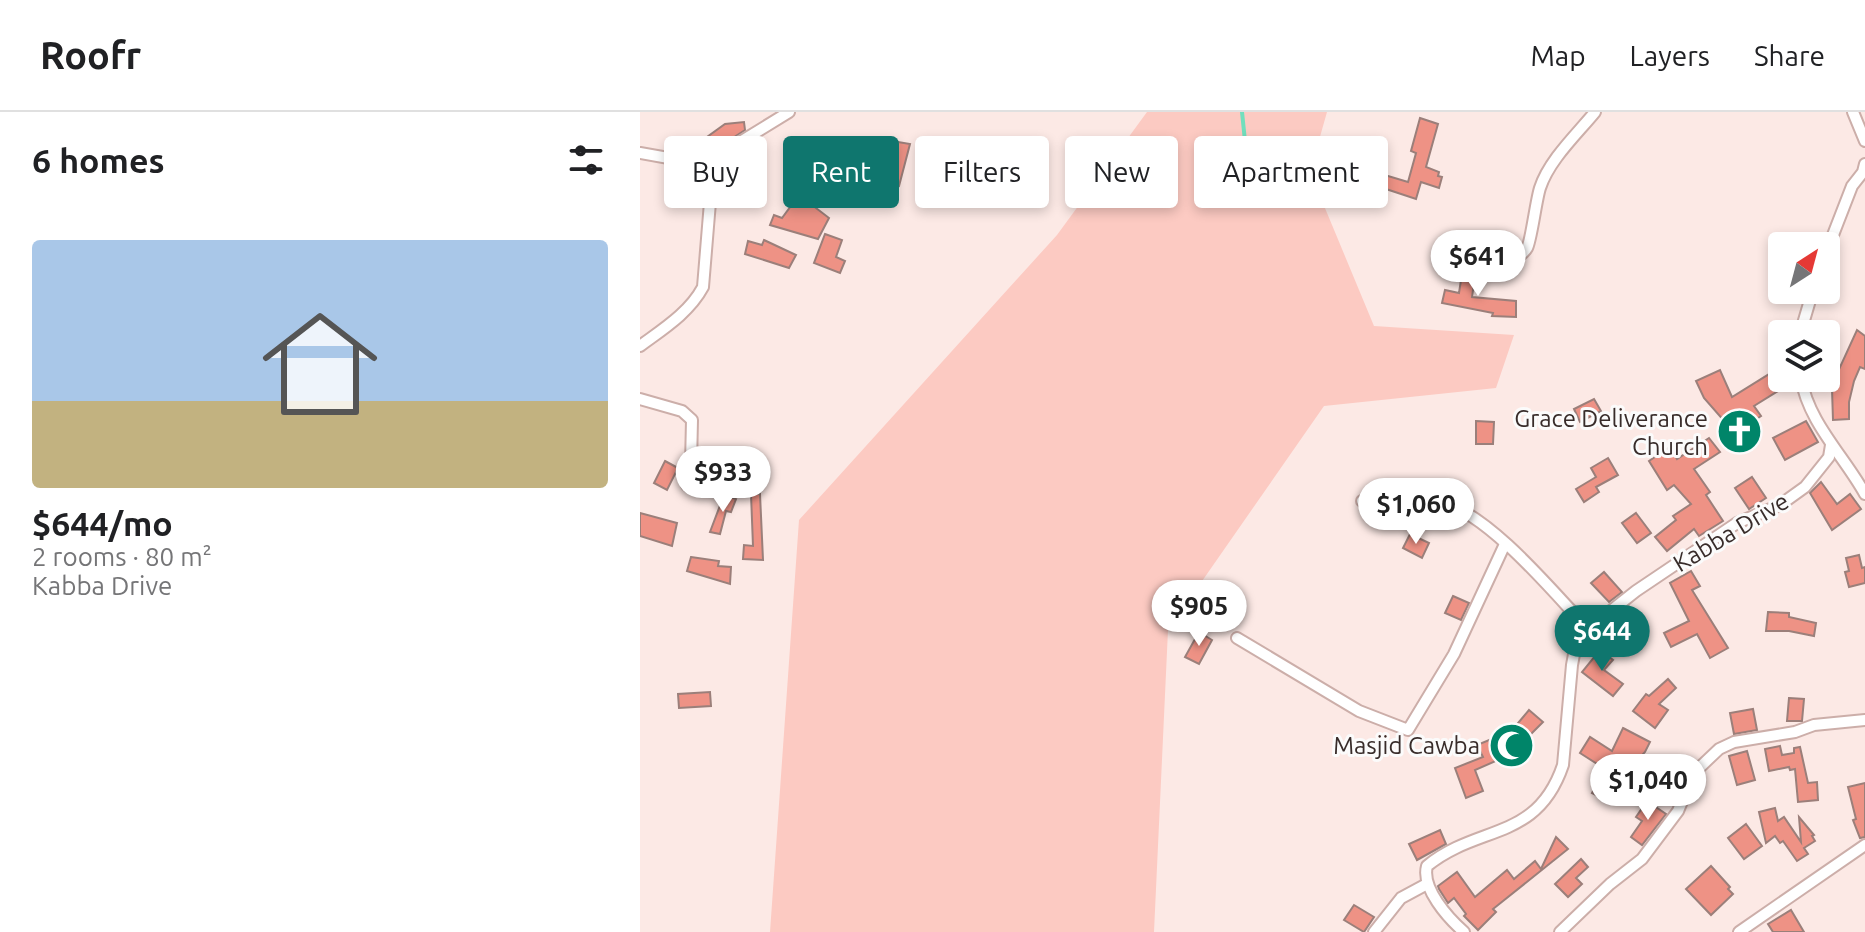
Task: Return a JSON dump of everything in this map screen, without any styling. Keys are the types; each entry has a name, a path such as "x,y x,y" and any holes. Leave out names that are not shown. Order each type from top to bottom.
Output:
{"street":[{"path":"750,136 789,112"},
{"path":"1484,273 1524,252 1530,245 1541,184 1550,168 1595,112"},
{"path":"1853,112 1865,141"},
{"path":"640,153 664,157"},
{"path":"1834,232 1852,186 1864,171"},
{"path":"640,346 677,318 696,300 703,287 710,208"},
{"path":"1803,392 1831,445 1865,494"},
{"path":"640,399 682,411 692,420 687,485"},
{"name":"Kabba Drive","path":"1427,884 1425,873 1433,861 1519,823 1535,811 1557,781 1563,765 1575,649 1588,629 1636,591 1737,523 1780,505 1805,487 1829,457 1831,445"},
{"path":"1362,501 1441,503 1474,517 1528,564 1588,629"},
{"path":"1237,638 1359,711 1408,730 1454,654 1505,544"},
{"path":"1560,932 1610,884 1642,859 1678,811 1699,768 1719,749 1734,742 1795,732 1814,725 1865,720"},
{"path":"1739,932 1865,845"},
{"path":"1374,932 1401,898 1427,884 1452,921 1464,932"}],"shaded area":[{"path":"1147,112 1327,112 1320,136 1194,136 1194,208 1325,208 1374,326 1514,335 1496,388 1324,406 1168,630 1154,932 770,932 799,520 1057,235 1077,208 1178,208 1178,136 1129,136"}],"building":[{"path":"1420,118 1438,124 1426,167 1439,172 1438,176 1442,177 1439,188 1421,182 1416,199 1388,190 1388,176 1408,182 1416,153 1411,151"},
{"path":"744,122 745,130 736,136 708,136 725,124"},
{"path":"899,142 910,144 899,186"},
{"path":"789,208 816,208 829,218 818,239 770,225 774,215 782,218"},
{"path":"825,234 842,240 836,257 845,261 840,273 814,263"},
{"path":"764,240 796,255 789,268 745,254 748,241 762,245"},
{"path":"1463,267 1476,269 1472,297 1516,301 1516,317 1492,316 1493,313 1442,303 1445,290 1459,293"},
{"path":"1857,330 1865,336 1865,369 1860,367 1854,381 1849,419 1833,420 1832,392 1840,392 1840,367"},
{"path":"1720,370 1732,397 1768,375 1768,392 1776,392 1754,406 1761,416 1745,427 1750,436 1737,444 1726,423 1704,398 1696,381"},
{"path":"1594,399 1601,411 1580,422 1574,409"},
{"path":"1476,421 1494,422 1493,444 1476,444"},
{"path":"1806,421 1818,442 1785,460 1773,438"},
{"path":"1709,438 1720,452 1694,469 1710,492 1706,495 1723,521 1699,536 1694,529 1667,551 1655,537 1676,520 1673,516 1691,504 1674,485 1667,490 1649,461 1670,447 1677,459"},
{"path":"1608,458 1618,475 1596,487 1599,492 1584,502 1576,489 1596,477 1591,468"},
{"path":"665,461 678,468 667,490 654,483"},
{"path":"1752,477 1766,498 1749,509 1735,488"},
{"path":"1821,482 1837,504 1850,494 1861,509 1832,530 1810,493"},
{"path":"751,494 760,494 763,560 743,559 744,545 753,546"},
{"path":"724,495 736,499 731,512 726,511 720,534 710,532"},
{"path":"640,513 677,523 672,546 640,536"},
{"path":"1636,513 1651,533 1637,543 1622,523"},
{"path":"1410,534 1429,543 1422,558 1403,548"},
{"path":"1859,555 1862,568 1865,567 1865,583 1849,587 1845,572 1849,571 1846,558"},
{"path":"691,557 719,561 718,566 731,567 730,584 687,571"},
{"path":"1691,571 1700,586 1692,590 1728,648 1710,658 1697,634 1671,647 1664,633 1689,621 1670,583"},
{"path":"1604,572 1622,592 1609,602 1591,583"},
{"path":"1453,596 1469,603 1461,620 1445,613"},
{"path":"1629,607 1641,623 1629,633 1617,616"},
{"path":"1768,612 1789,613 1789,617 1816,623 1814,636 1766,631"},
{"path":"1199,632 1212,640 1199,664 1185,657"},
{"path":"1600,650 1613,660 1604,670 1623,684 1613,696 1582,672"},
{"path":"1668,679 1676,688 1659,704 1668,710 1655,728 1633,711 1646,694 1649,696"},
{"path":"710,692 711,706 679,708 678,694"},
{"path":"1789,698 1804,699 1802,721 1787,721"},
{"path":"1753,709 1757,730 1734,734 1730,713"},
{"path":"1529,710 1543,722 1516,755 1514,753 1475,770 1483,791 1466,798 1455,768 1483,757 1477,745 1494,738 1498,747"},
{"path":"1623,728 1650,742 1634,764 1657,776 1651,787 1620,770 1604,799 1592,793 1605,769 1580,753 1590,737 1612,751"},
{"path":"1780,746 1782,755 1794,753 1794,748 1800,747 1808,783 1817,782 1818,800 1798,802 1795,769 1790,770 1789,767 1769,771 1765,749"},
{"path":"1747,751 1755,780 1737,785 1729,756"},
{"path":"1865,783 1865,837 1860,838 1853,820 1856,819 1848,787"},
{"path":"1647,801 1666,814 1642,845 1631,837 1642,821 1636,817"},
{"path":"1775,808 1778,821 1784,817 1801,842 1799,817 1814,835 1815,841 1804,848 1808,854 1797,861 1783,841 1780,843 1775,836 1766,843 1759,812"},
{"path":"1746,824 1762,846 1744,859 1728,838"},
{"path":"1440,830 1446,844 1417,860 1409,844"},
{"path":"1556,837 1568,849 1493,909 1496,912 1478,930 1464,916 1466,914 1454,898 1448,903 1439,889 1438,886 1457,872 1475,897 1507,870 1514,879 1535,861 1541,869"},
{"path":"1581,859 1588,867 1576,878 1582,884 1568,897 1555,884"},
{"path":"1711,866 1733,894 1711,915 1686,889"},
{"path":"1354,905 1374,917 1364,932 1344,920"},
{"path":"1791,910 1804,932 1773,932 1768,924"}],"waterway":[{"path":"1242,112 1244,136"}],"place":[{"name":"Grace Deliverance Church","path":"1739,432"},
{"name":"Masjid Cawba","path":"1511,745"}]}
